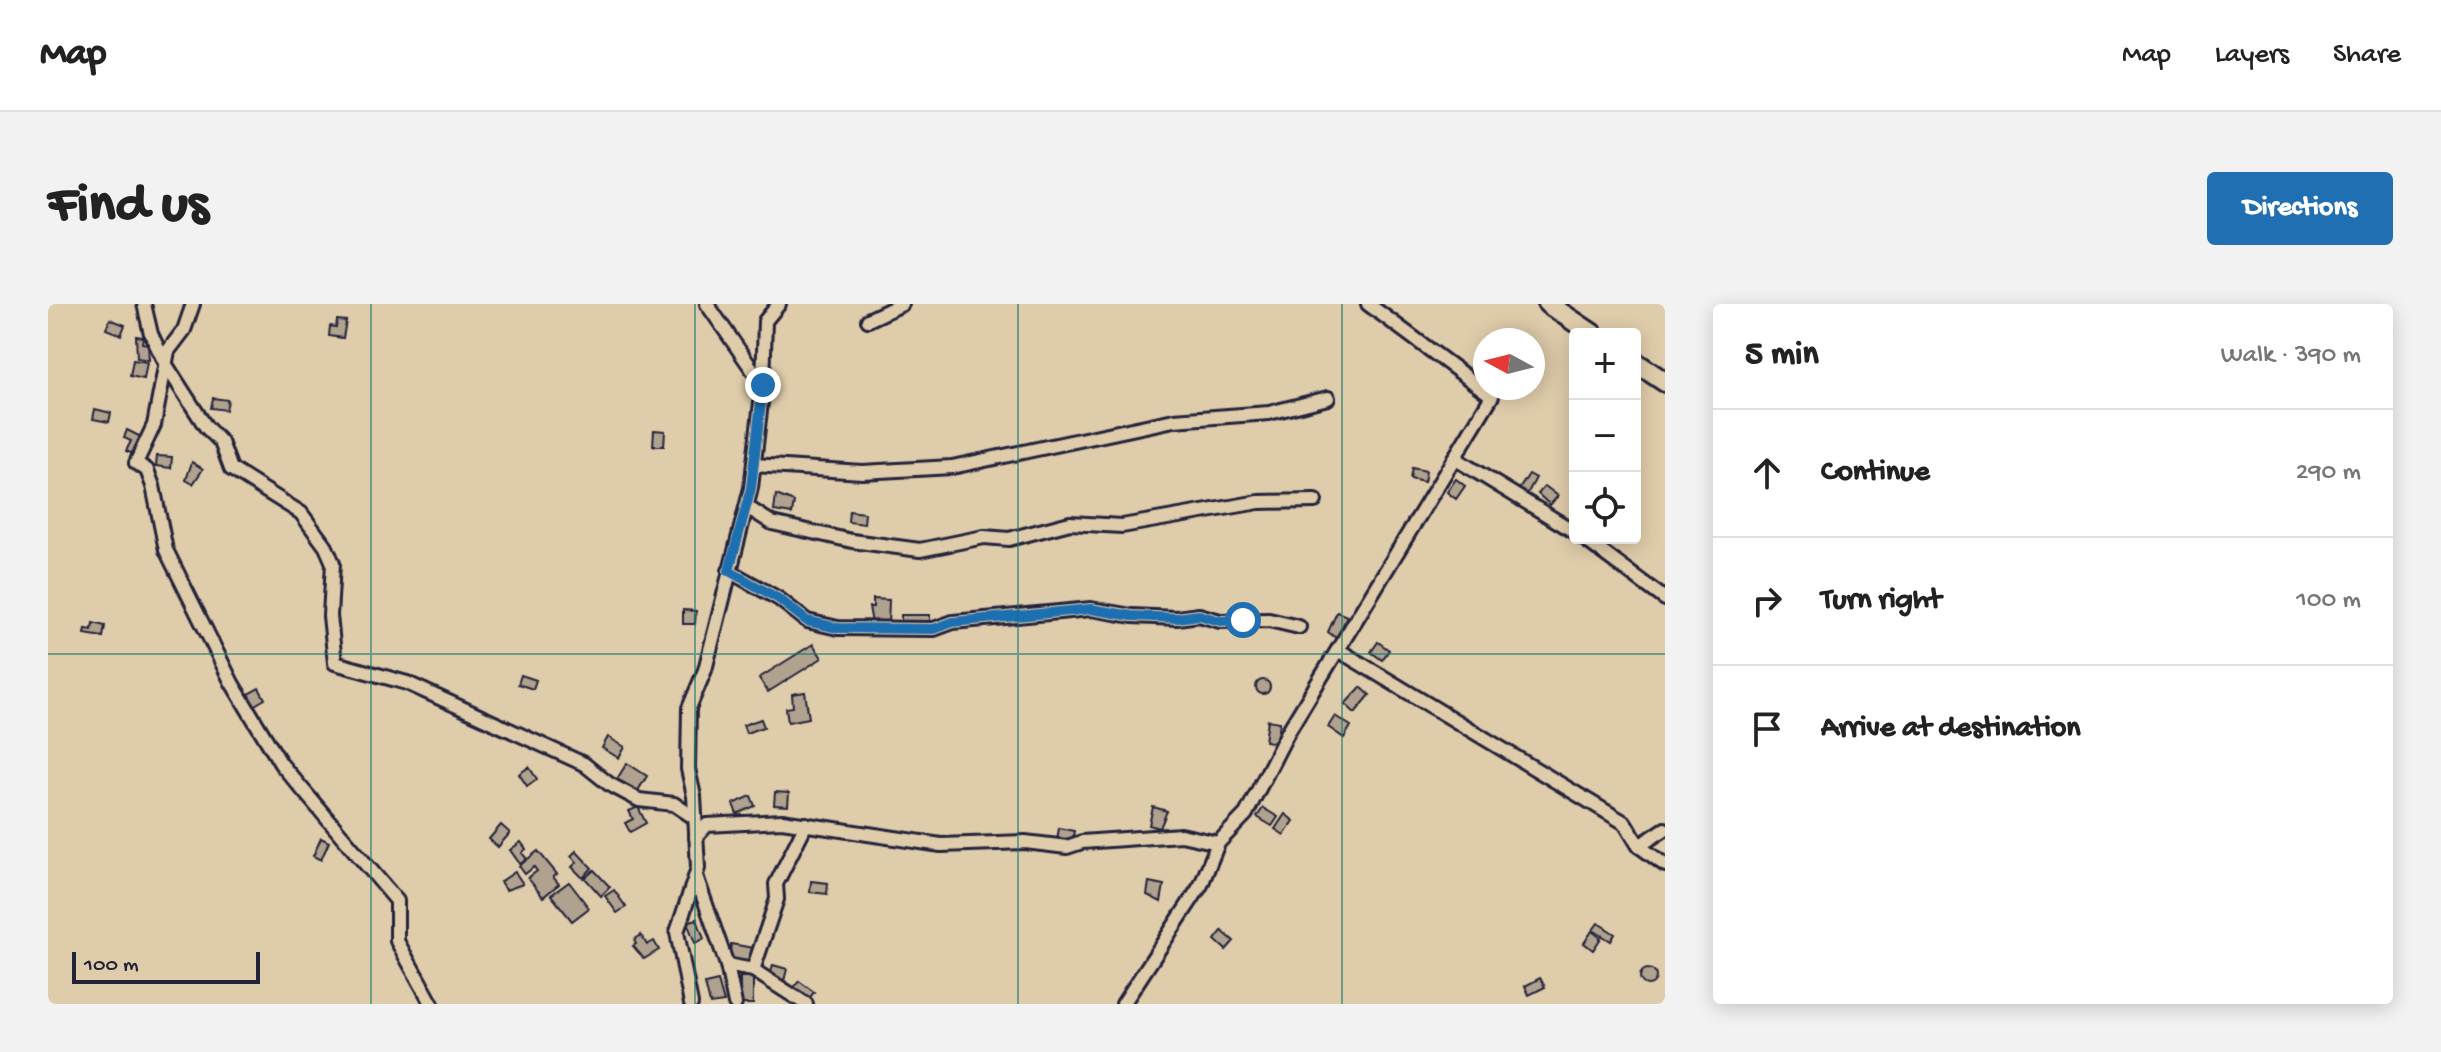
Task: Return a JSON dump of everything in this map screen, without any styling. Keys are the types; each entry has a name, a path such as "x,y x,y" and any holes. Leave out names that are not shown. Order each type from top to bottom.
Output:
{"main road":[{"path":"1562,307 1586,328"},
{"path":"1641,366 1665,382"}],"street":[{"path":"144,304 151,334 166,365 206,427 221,442 231,469 301,513 326,547 333,563 330,616 335,663 407,683 584,764 609,784 639,800 674,804 695,818"},
{"path":"193,304 184,330 168,351 154,425 136,463 147,470 153,486 166,550 232,683 281,764 397,901 397,941 432,1004"},
{"path":"707,304 763,385"},
{"path":"691,1004 677,932 696,876 695,818 688,769 689,708 705,670 747,507 763,385 765,321 779,304"},
{"path":"868,320 902,304"},
{"path":"1123,1004 1201,885 1218,843 1246,814 1289,730 1492,396 1368,304"},
{"path":"754,465 862,472 952,467 1174,420 1269,413 1328,398"},
{"path":"1454,458 1569,528"},
{"path":"747,507 772,523 852,541 920,550 984,537 1009,539 1070,523 1122,526 1259,502 1315,501"},
{"path":"1591,544 1665,599"},
{"path":"729,571 779,599 807,621 838,628 934,629 953,622 1091,609 1132,616 1177,618 1199,615 1220,621 1269,620 1299,627"},
{"path":"1338,650 1625,823 1639,846 1665,865"},
{"path":"696,837 707,825 782,821 941,845 1025,842 1067,847 1082,842 1181,835 1218,843"},
{"path":"753,970 777,899 776,884 806,824"},
{"path":"1639,846 1665,829"},
{"path":"696,876 727,965 735,1004"},
{"path":"727,965 753,970 806,1004"}],"building":[{"path":"110,319 125,325 121,335 106,329"},
{"path":"337,320 346,321 343,338 329,336 330,326 336,327"},
{"path":"136,336 143,337 142,343 148,344 149,360 137,358"},
{"path":"133,360 147,362 144,379 130,376"},
{"path":"213,398 228,400 226,410 211,408"},
{"path":"95,409 111,413 109,422 93,419"},
{"path":"127,430 141,437 133,454 126,451 131,441 124,438"},
{"path":"654,430 665,431 664,446 653,446"},
{"path":"157,456 172,457 171,468 156,466"},
{"path":"192,462 203,469 193,484 186,480"},
{"path":"1412,468 1426,471 1424,482 1410,479"},
{"path":"1529,474 1536,478 1526,496 1518,491"},
{"path":"1456,479 1465,486 1456,499 1447,492"},
{"path":"1545,486 1558,496 1550,505 1538,494"},
{"path":"776,495 794,502 792,514 774,511"},
{"path":"849,511 865,513 864,524 848,522"},
{"path":"873,599 889,600 888,624 872,623 869,607 873,607"},
{"path":"683,610 696,611 695,624 683,624"},
{"path":"1337,612 1347,616 1337,639 1328,632"},
{"path":"901,615 930,615 930,624 901,624"},
{"path":"93,623 105,626 103,637 85,634 86,629 92,630"},
{"path":"1378,642 1389,650 1382,660 1371,652"},
{"path":"813,644 822,658 768,692 759,678"},
{"path":"521,675 536,680 533,689 518,684"},
{"path":"1263,680 1270,687 1263,694 1256,687"},
{"path":"1361,687 1370,695 1355,713 1345,704"},
{"path":"259,688 265,699 253,706 246,695"},
{"path":"805,692 809,718 788,722 786,708 793,707 792,694"},
{"path":"1335,716 1351,726 1344,738 1328,727"},
{"path":"761,719 764,727 746,733 743,725"},
{"path":"1268,720 1280,722 1277,743 1265,741"},
{"path":"608,737 625,747 619,758 602,748"},
{"path":"627,763 647,776 637,792 617,779"},
{"path":"529,767 537,779 527,786 519,774"},
{"path":"775,792 789,793 788,806 774,805"},
{"path":"751,796 755,806 737,814 733,804"},
{"path":"638,807 646,823 630,832 625,823 633,819 629,811"},
{"path":"1153,807 1167,811 1160,828 1149,825"},
{"path":"1263,808 1278,817 1272,826 1257,817"},
{"path":"1285,814 1294,821 1284,835 1275,829"},
{"path":"501,825 510,833 498,847 489,839"},
{"path":"1059,828 1074,831 1072,842 1057,840"},
{"path":"321,838 329,842 321,860 313,856"},
{"path":"521,842 526,849 522,853 527,859 520,864 510,850"},
{"path":"538,851 557,874 553,877 559,884 543,897 528,878 537,871 534,867 525,874 519,866"},
{"path":"576,851 592,868 583,878 572,867 577,862 571,856"},
{"path":"594,870 610,887 601,896 585,878"},
{"path":"515,872 523,884 506,890 500,882"},
{"path":"811,881 828,883 827,894 810,892"},
{"path":"569,882 589,908 572,921 551,895"},
{"path":"1149,882 1164,885 1161,902 1147,895"},
{"path":"614,890 626,907 617,913 605,896"},
{"path":"697,919 704,939 695,943 687,922"},
{"path":"1598,923 1615,934 1611,941 1593,930"},
{"path":"1222,931 1234,941 1226,950 1215,940"},
{"path":"1592,931 1601,938 1593,950 1584,943"},
{"path":"641,935 647,945 654,941 659,950 644,959 633,946 636,944 634,940"},
{"path":"731,944 754,948 752,963 729,959"},
{"path":"773,965 787,969 784,981 770,977"},
{"path":"1648,969 1656,977 1648,985 1640,977"},
{"path":"740,977 753,977 753,1004 740,1004"},
{"path":"1540,978 1545,987 1529,995 1525,986"},
{"path":"718,981 724,1002 710,1004 705,984"},
{"path":"799,981 814,992 806,1003 791,992"}],"route":[{"path":"763,385 751,488 729,571 779,599 807,621 838,628 894,626 934,629 953,622 1091,609 1132,616 1177,618 1199,615 1220,621 1243,620"}]}
